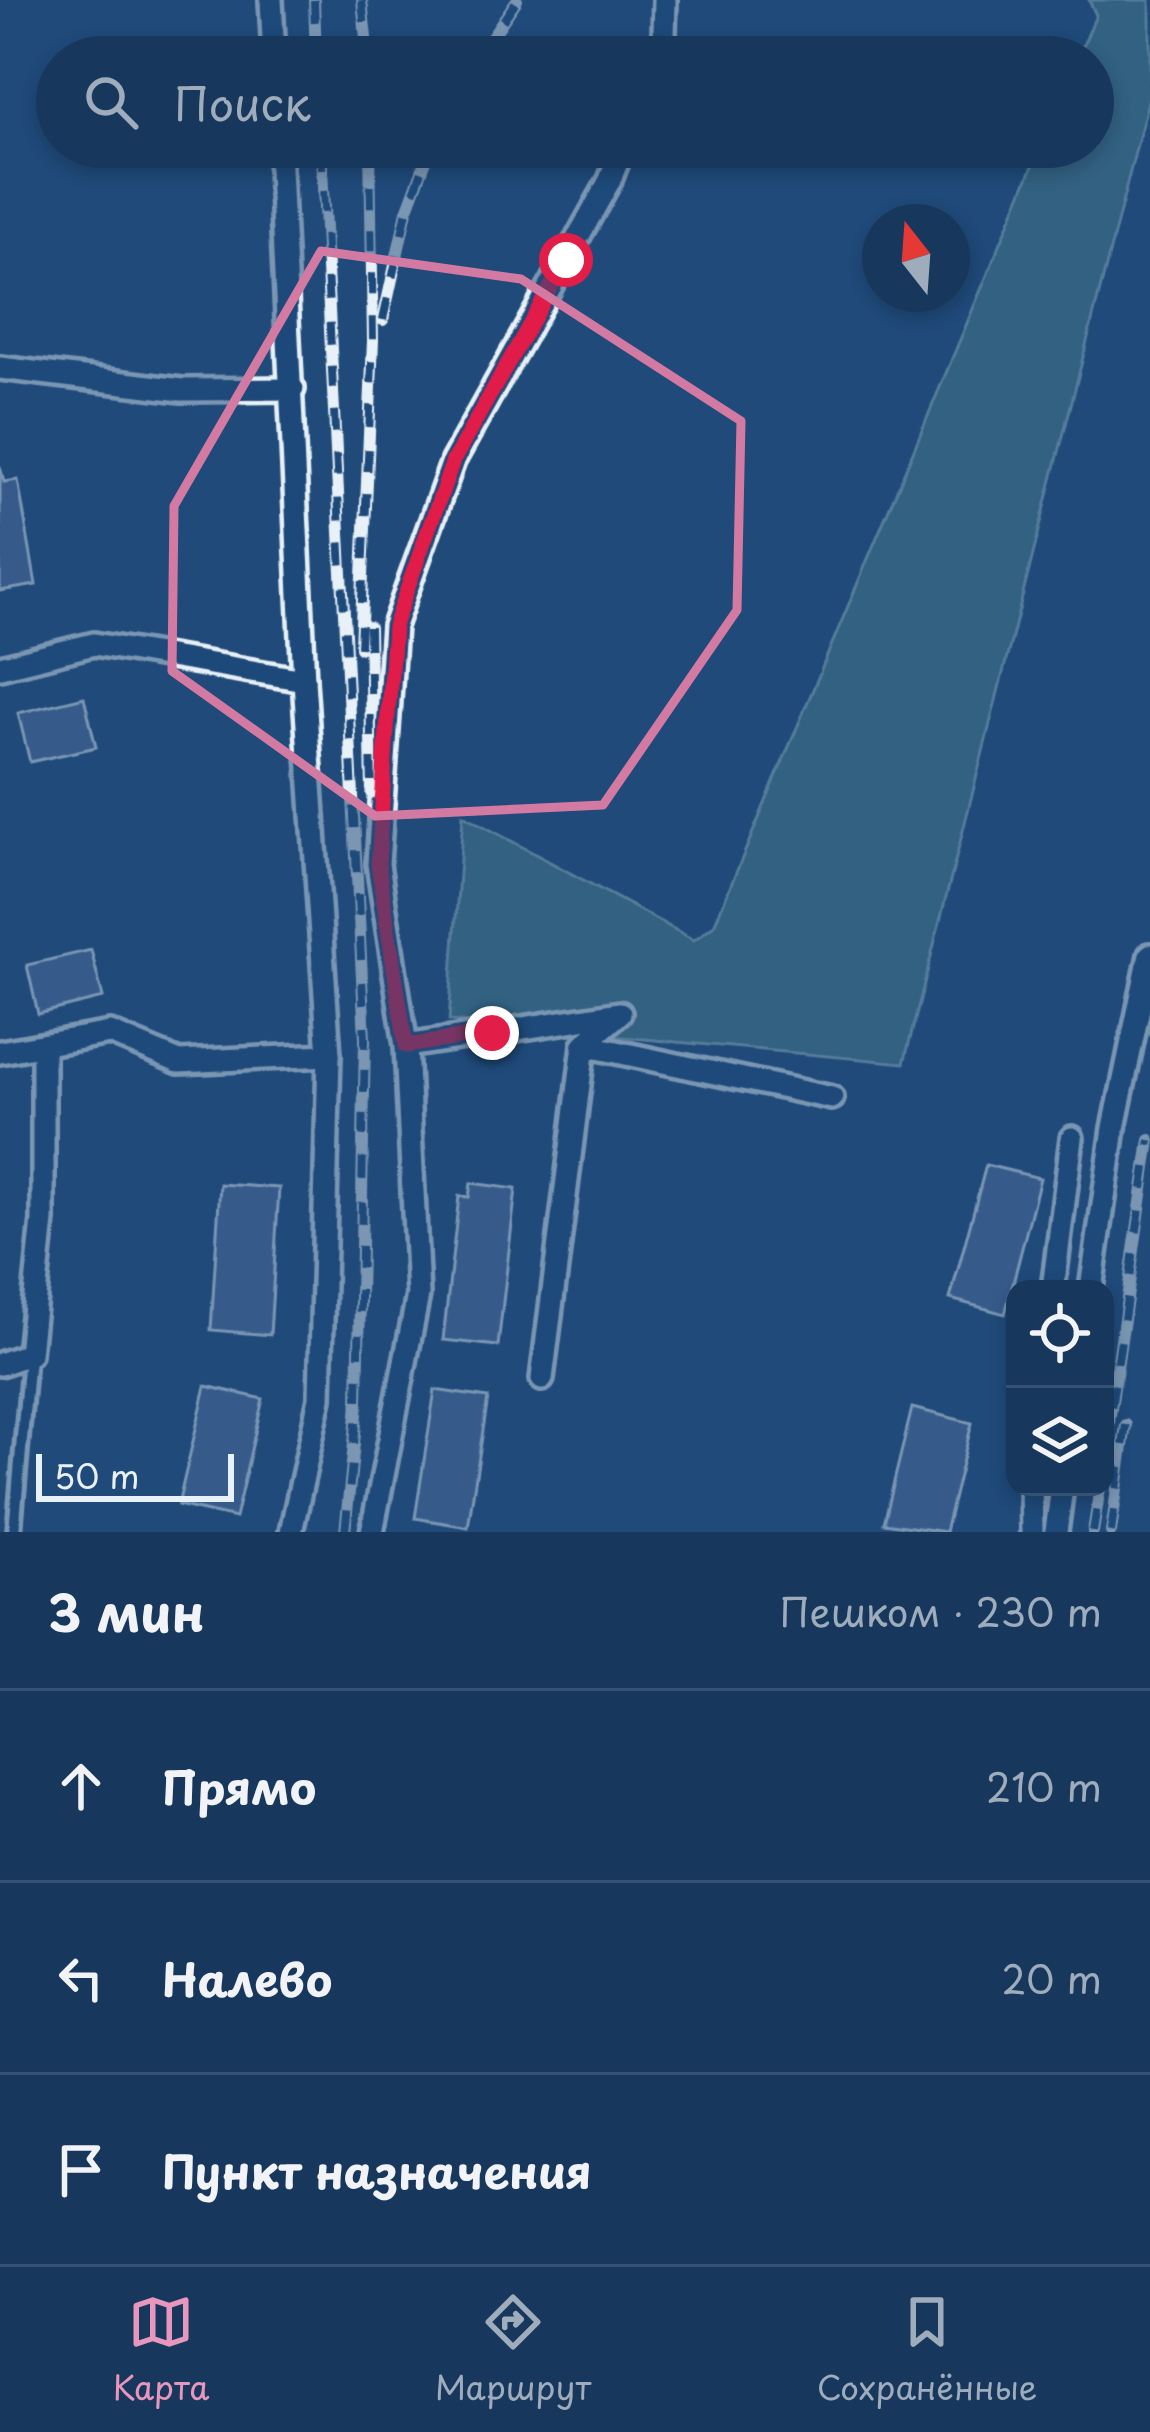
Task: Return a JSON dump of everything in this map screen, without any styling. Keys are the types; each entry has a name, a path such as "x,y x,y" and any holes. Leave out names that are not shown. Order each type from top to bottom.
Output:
{"street":[{"path":"271,0 273,36"},
{"path":"664,36 665,0"},
{"path":"280,168 304,680 328,1054 320,1398 291,1532"},
{"path":"372,1532 418,1295 406,1046 378,864 394,626 453,461 614,168"},
{"path":"0,368 182,390 293,389"},
{"path":"0,667 94,644 304,680"},
{"path":"1092,1280 1114,1128 1150,955"},
{"path":"406,1046 620,1013 584,1045 542,1379"},
{"path":"0,1052 110,1033 179,1062 328,1054"},
{"path":"0,1364 29,1354 43,1220 43,1045"},
{"path":"584,1045 832,1098"},
{"path":"1054,1280 1072,1138"},
{"path":"1031,1496 1032,1532"},
{"path":"1056,1532 1061,1496"}],"lane":[{"path":"14,1532 29,1354"}],"highlighted area":[{"path":"321,251 521,279 741,421 737,610 603,805 375,816 172,671 174,506"}],"green space":[{"path":"1089,0 1150,0 1150,93 904,1063 449,1021 463,815 694,940 714,925 1032,168 1114,168 1114,36 1087,36 1096,15"}],"building":[{"path":"0,466 4,482 18,480 36,585 0,591"},
{"path":"84,697 96,747 30,762 18,713"},
{"path":"91,950 103,998 38,1014 27,965"},
{"path":"986,1165 1040,1178 1014,1280 1006,1280 1005,1314 950,1299"},
{"path":"471,1183 516,1189 498,1346 443,1340 459,1196 469,1197"},
{"path":"220,1184 279,1188 270,1335 211,1330"},
{"path":"206,1386 263,1399 235,1518 178,1505"},
{"path":"435,1390 488,1398 468,1527 415,1518"},
{"path":"912,1408 972,1423 945,1532 884,1523"}],"railway":[{"path":"314,0 315,36"},
{"path":"362,0 366,36"},
{"path":"492,36 517,0"},
{"path":"322,168 365,1039 358,1404 345,1532"},
{"path":"360,647 373,340 370,168"},
{"path":"383,320 407,211 423,168"},
{"path":"369,627 372,793"},
{"path":"1114,1388 1150,1140"},
{"path":"1111,1532 1126,1425"},
{"path":"1093,1532 1099,1496"}],"route":[{"path":"492,1033 406,1046 378,864 394,626 453,461 566,260"}]}
